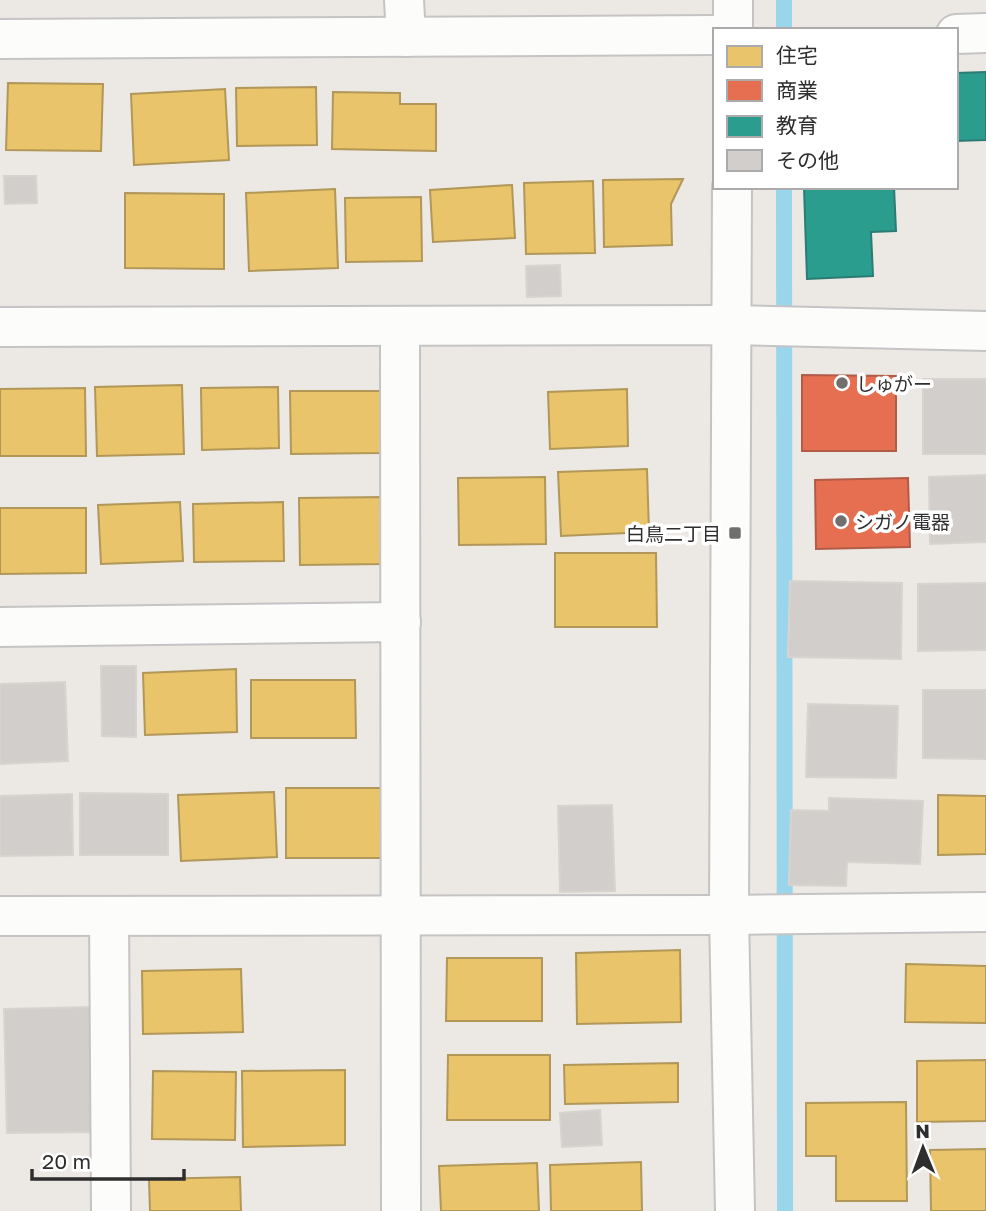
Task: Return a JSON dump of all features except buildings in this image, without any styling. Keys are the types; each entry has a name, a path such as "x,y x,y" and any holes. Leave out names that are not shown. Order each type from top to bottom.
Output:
{"street":[{"path":"733,0 733,28"},
{"path":"0,39 405,19 713,35"},
{"path":"958,34 986,33"},
{"path":"733,189 767,325 735,1211"},
{"path":"0,327 767,325 986,331"},
{"path":"400,326 401,1211"},
{"path":"0,627 401,622"},
{"path":"0,916 808,915 986,912"},
{"path":"109,916 111,1211"}],"waterway":[{"path":"784,0 784,28"},
{"path":"784,189 785,1211"}],"place":[{"name":"しゅがー","path":"842,383"},
{"name":"シガノ電器","path":"841,521"},
{"name":"白鳥二丁目","path":"735,533"}]}
